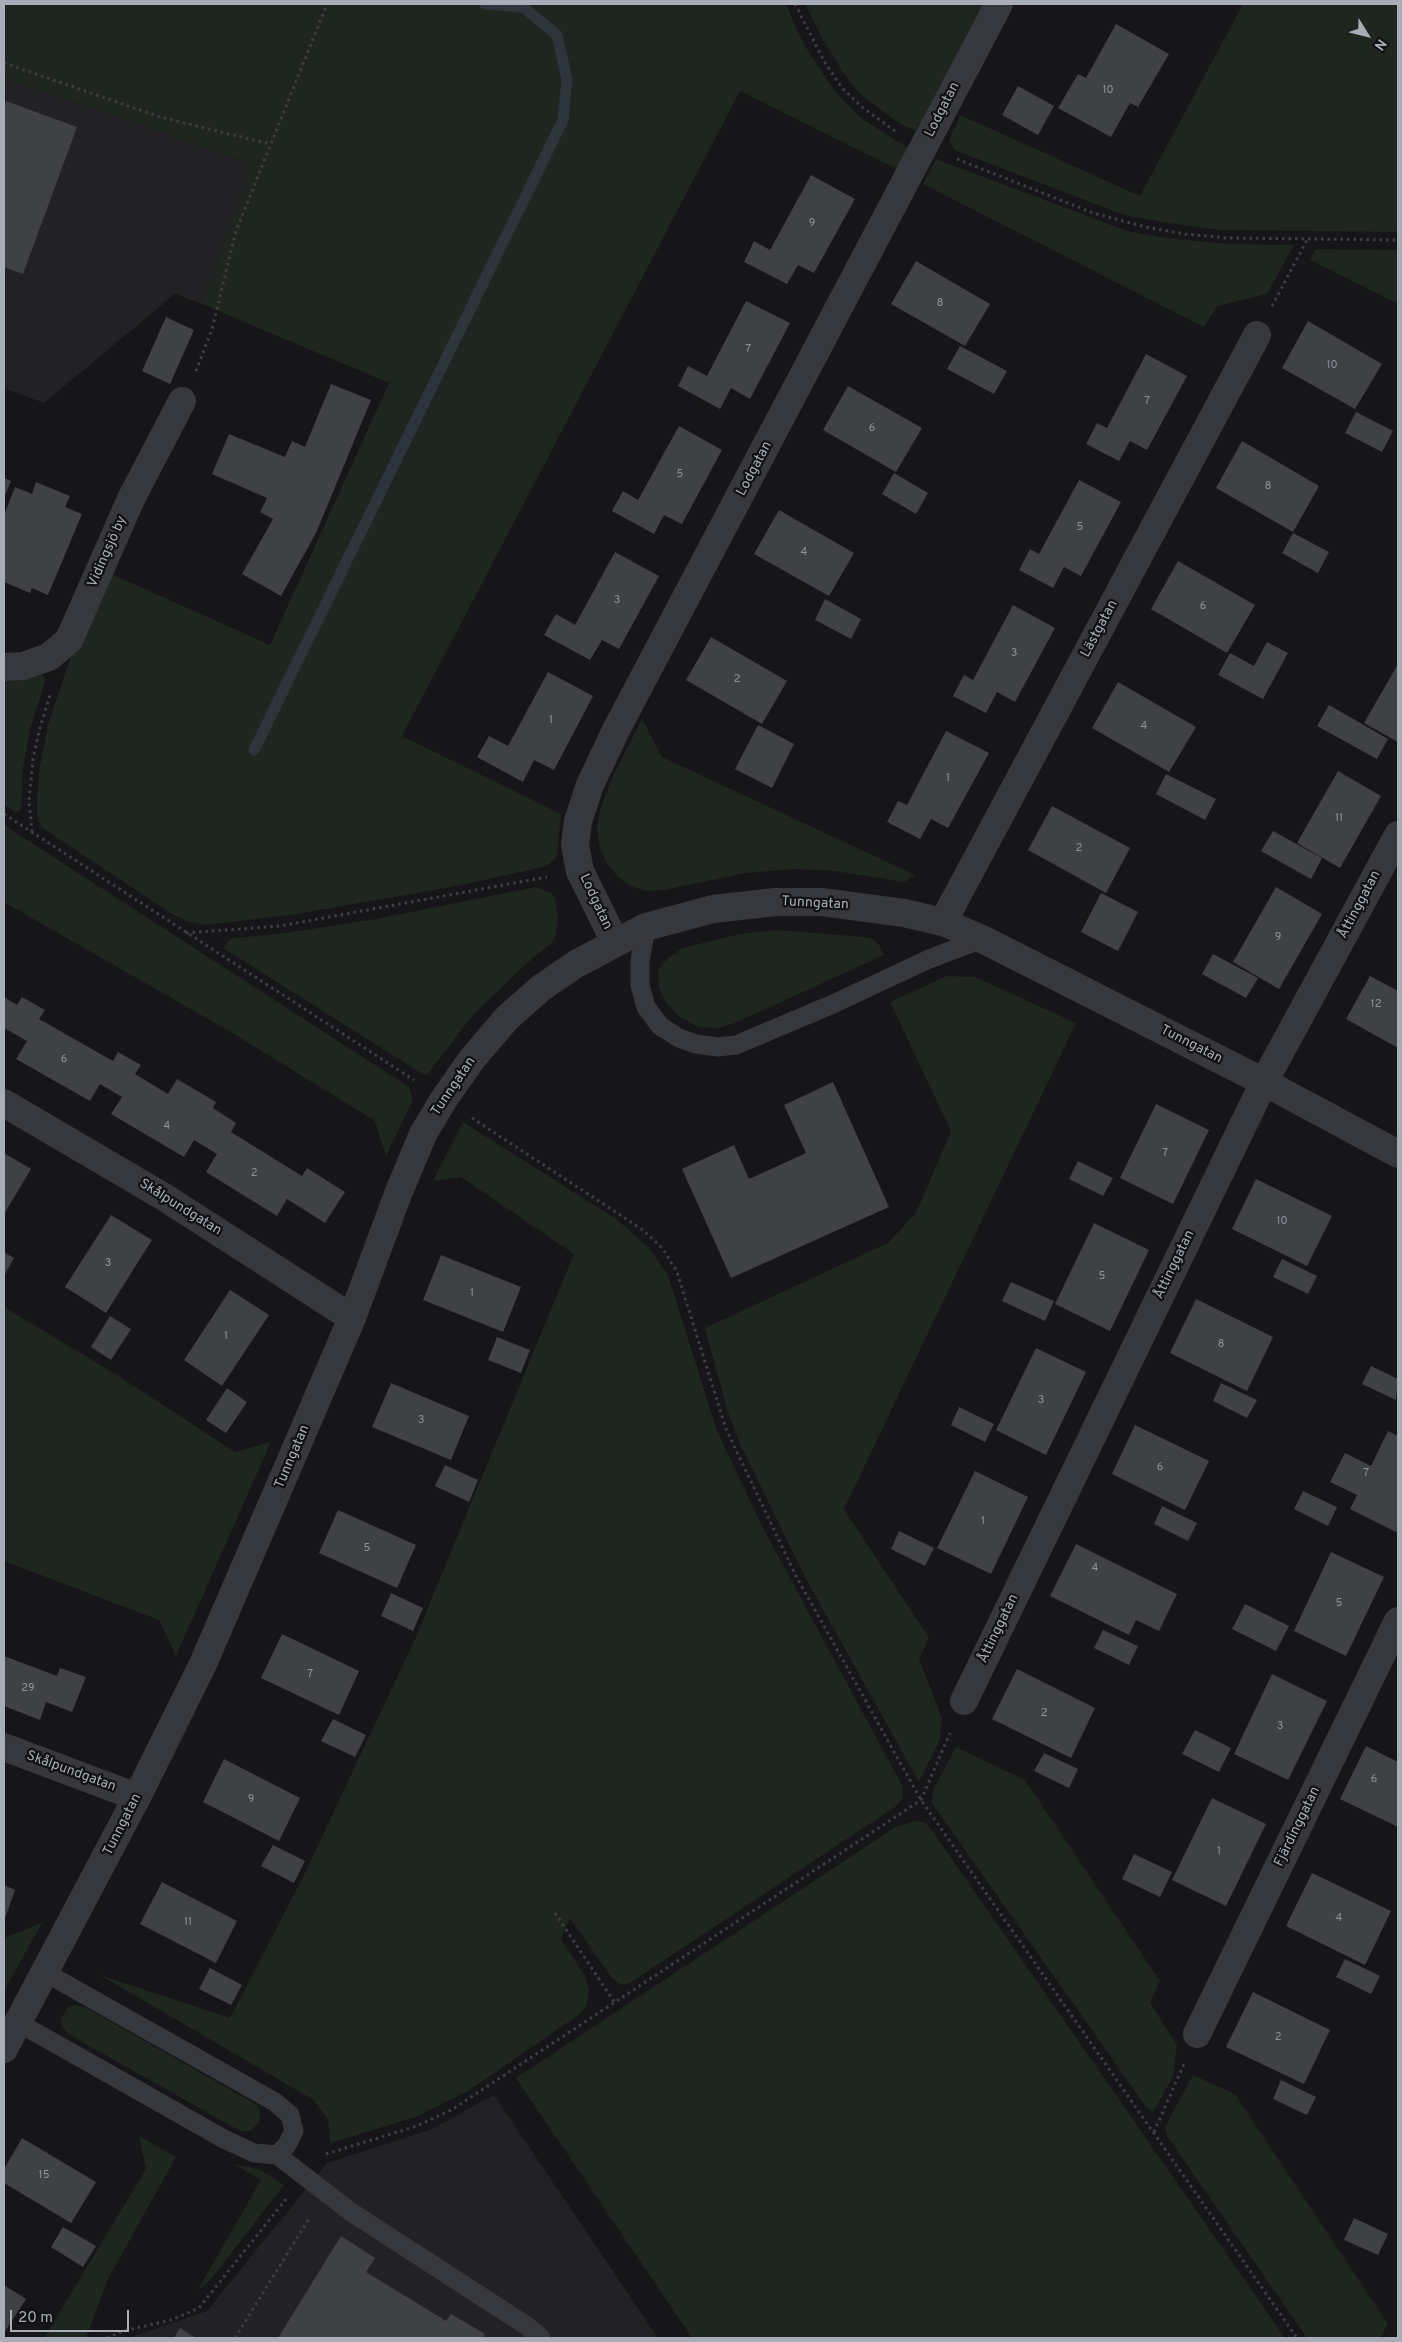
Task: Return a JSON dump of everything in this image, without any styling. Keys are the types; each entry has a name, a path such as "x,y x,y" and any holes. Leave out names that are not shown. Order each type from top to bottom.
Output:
{"street":[{"name":"Lodgatan","path":"615,942 580,871 575,845 578,821 590,785 999,4"},
{"name":"Lästgatan","path":"943,922 1257,335"},
{"name":"Vidingsjö by","path":"4,667 23,666 49,657 69,640 131,498 182,401"},
{"name":"Åttinggatan","path":"964,1701 1264,1082 1398,835"},
{"name":"Tunngatan","path":"4,2049 46,1973 137,1797 203,1664 352,1318 423,1134 472,1058 507,1018 541,988 576,964 646,927 713,909 775,902 822,902 871,908 943,922 982,939 1264,1082 1398,1154"},
{"name":"Skålpundgatan","path":"4,1103 164,1197 352,1318"},
{"name":"Fjärdinggatan","path":"1198,2034 1398,1621"},
{"name":"Skålpundgatan","path":"4,1747 137,1797"}],"lane":[{"path":"646,927 640,961 640,985 646,1006 660,1026 679,1038 696,1044 718,1047 736,1044 833,1004 929,958 982,939"},
{"path":"46,1973 276,2102 290,2115 294,2131 287,2145 277,2155"},
{"path":"19,2023 224,2139 254,2153 277,2155 324,2193 527,2326 541,2338"}],"path":[{"path":"182,401 212,329 236,231 327,4"},
{"path":"795,4 824,61 842,88 885,125 925,146 1093,213 1146,227 1185,234 1227,238 1398,240"},
{"path":"4,63 160,117 270,144"},
{"path":"1257,335 1307,240"},
{"path":"32,832 29,801 33,759 51,692"},
{"path":"4,814 644,1230 663,1248 677,1272 726,1429 796,1576 921,1800 1297,2338"},
{"path":"185,933 280,926 580,871"},
{"path":"106,2338 123,2330 171,2320 199,2308 323,2155 417,2126 453,2109 921,1800 964,1701"},
{"path":"555,1913 615,2003"},
{"path":"1154,2132 1198,2034"},
{"path":"235,2338 324,2193"}],"shaded area":[{"path":"4,4 786,4 803,43 836,93 861,118 908,148 897,169 740,91 402,736 561,814 557,856 547,866 452,887 290,915 206,925 186,921 172,914 41,827 37,815 37,800 40,766 48,725 73,650 107,572 270,645 389,383 202,304 252,164 9,79 4,80"},
{"path":"805,4 984,4 916,131 899,123 859,93 824,42"},
{"path":"1243,4 1398,4 1398,232 1220,230 1124,215 954,150 949,141 960,115 1140,196"},
{"path":"9,79 252,164 202,304 175,294 44,403 4,388 4,80"},
{"path":"936,159 1127,231 1165,238 1228,244 1294,245 1267,294 1217,306 1204,327 923,184"},
{"path":"1315,249 1398,250 1398,304 1310,260"},
{"path":"41,673 46,679 30,729 23,768 21,810 15,812 4,805 4,678"},
{"path":"642,719 662,757 915,875 904,882 835,871 795,869 745,873 664,890 646,891 630,886 618,877 607,863 600,849 597,830 600,811 611,780"},
{"path":"4,825 409,1087 413,1100 386,1156 375,1121 236,1035 4,902"},
{"path":"536,887 551,893 555,898 558,916 556,934 552,943 526,964 472,1016 428,1074 424,1075 223,948 229,940 235,938 286,933 376,919"},
{"path":"777,930 873,939 880,946 884,955 735,1023 718,1028 699,1027 680,1017 667,1004 659,989 658,971 664,962 682,948 740,934"},
{"path":"947,976 975,977 1076,1023 844,1509 929,1638 919,1659 942,1718 940,1739 919,1782 806,1579 740,1444 727,1410 705,1328 888,1243 916,1213 951,1131 890,1002"},
{"path":"463,1122 616,1219 648,1247 668,1275 717,1431 763,1528 903,1787 903,1798 895,1807 630,1983 621,1985 611,1977 570,1918 561,1939 585,1976 589,1989 587,2005 580,2014 468,2091 416,2117 330,2143 328,2119 312,2099 100,1975 230,2018 304,1875 415,1639 574,1254 461,1177 433,1181"},
{"path":"4,1307 117,1375 235,1452 271,1442 176,1656 159,1620 4,1561"},
{"path":"956,1747 1025,1780 1160,1981 1150,2003 1177,2045 1173,2077 1153,2112 1146,2107 932,1803 933,1790"},
{"path":"917,1821 926,1823 933,1832 1285,2338 692,2338 516,2078 897,1826"},
{"path":"42,1923 4,1991 4,1938"},
{"path":"74,2005 87,2008 257,2105 260,2111 259,2123 250,2131 240,2131 70,2035 62,2027 61,2019 67,2008"},
{"path":"1193,2075 1235,2094 1388,2324 1380,2338 1307,2338 1167,2136 1165,2129 1168,2121"},
{"path":"494,2095 658,2338 128,2338 207,2311 327,2163 432,2129"},
{"path":"139,2136 176,2157 108,2279 86,2338 44,2338 146,2169"},
{"path":"234,2164 259,2169 284,2185 212,2278 197,2291 261,2180"}],"building":[{"path":"1116,24 1169,54 1138,107 1130,103 1111,137 1058,108 1078,74 1086,78"},
{"path":"1018,86 1054,106 1038,135 1002,115"},
{"path":"6,101 77,127 23,274 4,267 4,107"},
{"path":"811,175 855,199 814,273 798,265 787,284 744,262 754,241 770,250"},
{"path":"916,261 990,304 965,346 891,304"},
{"path":"746,301 790,323 750,399 731,388 720,409 678,386 688,366 707,376"},
{"path":"166,317 194,330 170,384 142,371"},
{"path":"1308,321 1382,364 1355,409 1282,368"},
{"path":"960,346 1007,371 994,394 947,369"},
{"path":"1146,354 1187,376 1147,450 1130,441 1119,461 1086,444 1097,423 1107,428"},
{"path":"331,384 371,400 316,533 281,596 242,574 273,519 260,512 267,498 212,474 229,434 285,457 292,441 305,447"},
{"path":"848,386 922,428 896,472 823,430"},
{"path":"1356,412 1393,431 1382,452 1345,433"},
{"path":"679,426 722,450 682,524 664,515 654,534 612,511 623,491 638,500"},
{"path":"1242,441 1319,486 1293,532 1216,488"},
{"path":"894,473 928,493 916,514 882,494"},
{"path":"4,478 11,481 4,498"},
{"path":"1079,480 1121,502 1081,576 1064,567 1053,588 1019,570 1030,549 1039,554"},
{"path":"36,482 70,496 65,507 82,514 48,595 32,588 30,593 4,582 4,515 15,487 32,494"},
{"path":"779,510 854,553 829,596 754,554"},
{"path":"1293,533 1329,552 1318,573 1282,553"},
{"path":"615,552 659,576 619,649 602,640 590,660 544,635 556,614 575,625"},
{"path":"1178,561 1255,605 1227,653 1151,609"},
{"path":"825,599 861,619 851,639 815,620"},
{"path":"1013,605 1055,628 1015,702 997,692 986,713 953,696 964,675 973,680"},
{"path":"711,637 787,681 762,724 686,680"},
{"path":"1267,642 1288,653 1263,699 1218,675 1230,653 1254,666"},
{"path":"1398,664 1398,742 1364,723"},
{"path":"548,672 593,696 554,770 534,760 523,782 477,757 489,736 508,746"},
{"path":"1118,682 1196,727 1169,772 1092,728"},
{"path":"1329,705 1388,739 1377,759 1317,726"},
{"path":"758,725 794,744 772,788 735,769"},
{"path":"946,731 989,753 948,828 931,819 920,839 887,822 898,801 907,805"},
{"path":"1338,771 1381,796 1340,868 1297,843"},
{"path":"1166,774 1216,799 1205,820 1156,794"},
{"path":"1052,806 1130,848 1106,893 1028,850"},
{"path":"1273,831 1322,858 1311,879 1261,851"},
{"path":"1276,887 1322,914 1279,989 1233,962"},
{"path":"1101,893 1138,912 1118,951 1081,932"},
{"path":"1213,954 1258,978 1246,998 1202,974"},
{"path":"1370,976 1398,991 1398,1048 1346,1019"},
{"path":"4,997 17,1005 22,997 45,1010 39,1019 113,1061 118,1052 141,1065 135,1074 168,1094 177,1079 216,1102 213,1108 236,1123 231,1132 302,1176 307,1168 345,1192 325,1223 287,1199 277,1216 206,1172 217,1154 194,1140 184,1157 111,1114 122,1097 100,1084 90,1101 16,1059 27,1041 4,1028"},
{"path":"833,1082 889,1207 731,1278 682,1169 734,1145 749,1179 806,1153 784,1105"},
{"path":"1156,1104 1209,1130 1173,1204 1120,1178"},
{"path":"4,1153 31,1169 4,1214"},
{"path":"1078,1161 1113,1178 1103,1196 1069,1179"},
{"path":"1256,1179 1332,1216 1307,1266 1232,1229"},
{"path":"111,1215 152,1240 106,1313 65,1287"},
{"path":"1094,1223 1149,1250 1110,1331 1055,1304"},
{"path":"4,1252 14,1258 4,1276"},
{"path":"441,1255 521,1287 503,1332 423,1300"},
{"path":"1282,1259 1317,1276 1308,1294 1273,1277"},
{"path":"1011,1282 1054,1301 1045,1321 1002,1301"},
{"path":"230,1290 269,1315 222,1386 184,1360"},
{"path":"1196,1299 1273,1337 1247,1391 1170,1353"},
{"path":"110,1316 131,1329 111,1360 91,1347"},
{"path":"497,1337 530,1350 521,1373 488,1360"},
{"path":"1036,1348 1086,1372 1046,1455 996,1430"},
{"path":"1371,1366 1398,1379 1396,1400 1362,1384"},
{"path":"391,1383 469,1416 451,1460 372,1427"},
{"path":"1221,1383 1257,1400 1247,1418 1213,1401"},
{"path":"227,1388 247,1402 226,1433 206,1420"},
{"path":"959,1407 994,1424 985,1442 951,1425"},
{"path":"1135,1425 1209,1461 1185,1510 1112,1474"},
{"path":"1388,1431 1398,1436 1398,1533 1350,1509 1357,1495 1330,1482 1345,1453 1371,1466"},
{"path":"445,1465 478,1480 469,1502 435,1486"},
{"path":"975,1471 1028,1497 991,1574 937,1548"},
{"path":"1303,1491 1337,1507 1328,1526 1294,1509"},
{"path":"1162,1506 1197,1523 1188,1541 1154,1524"},
{"path":"338,1510 416,1545 397,1588 319,1553"},
{"path":"899,1531 934,1548 925,1566 891,1549"},
{"path":"1076,1544 1177,1594 1159,1631 1136,1620 1129,1635 1050,1596"},
{"path":"1331,1552 1384,1577 1346,1656 1294,1631"},
{"path":"391,1593 423,1608 413,1631 381,1616"},
{"path":"1245,1604 1289,1626 1276,1651 1232,1629"},
{"path":"1103,1630 1138,1646 1129,1665 1094,1648"},
{"path":"282,1634 359,1671 339,1715 261,1678"},
{"path":"4,1656 57,1676 60,1668 86,1677 72,1712 46,1702 40,1720 4,1706"},
{"path":"1017,1669 1095,1708 1071,1758 992,1719"},
{"path":"1272,1674 1327,1701 1288,1780 1234,1754"},
{"path":"333,1719 366,1735 355,1757 321,1741"},
{"path":"1195,1730 1231,1748 1219,1772 1182,1754"},
{"path":"1366,1746 1398,1762 1398,1827 1340,1799"},
{"path":"1044,1753 1078,1769 1069,1788 1034,1771"},
{"path":"224,1759 300,1798 279,1841 203,1802"},
{"path":"1212,1798 1266,1824 1226,1906 1172,1880"},
{"path":"273,1845 305,1861 294,1883 261,1866"},
{"path":"1134,1854 1172,1872 1160,1897 1122,1879"},
{"path":"1312,1873 1391,1911 1365,1965 1286,1926"},
{"path":"162,1882 237,1921 216,1963 140,1924"},
{"path":"4,1885 15,1890 4,1921"},
{"path":"1345,1959 1380,1976 1371,1994 1336,1977"},
{"path":"210,1968 242,1985 231,2005 199,1989"},
{"path":"1253,1992 1330,2030 1304,2084 1226,2047"},
{"path":"1281,2080 1316,2097 1307,2115 1273,2099"},
{"path":"22,2138 96,2182 71,2223 4,2183 4,2169"},
{"path":"1354,2218 1388,2234 1378,2255 1344,2240"},
{"path":"63,2227 96,2246 83,2267 51,2247"},
{"path":"341,2236 375,2258 366,2272 446,2321 451,2314 485,2334 482,2338 278,2338"},
{"path":"4,2285 26,2299 4,2333"},
{"path":"180,2328 196,2338 174,2338"}],"waterway":[{"path":"254,750 563,120 567,80 557,35 523,7 485,4"}]}
